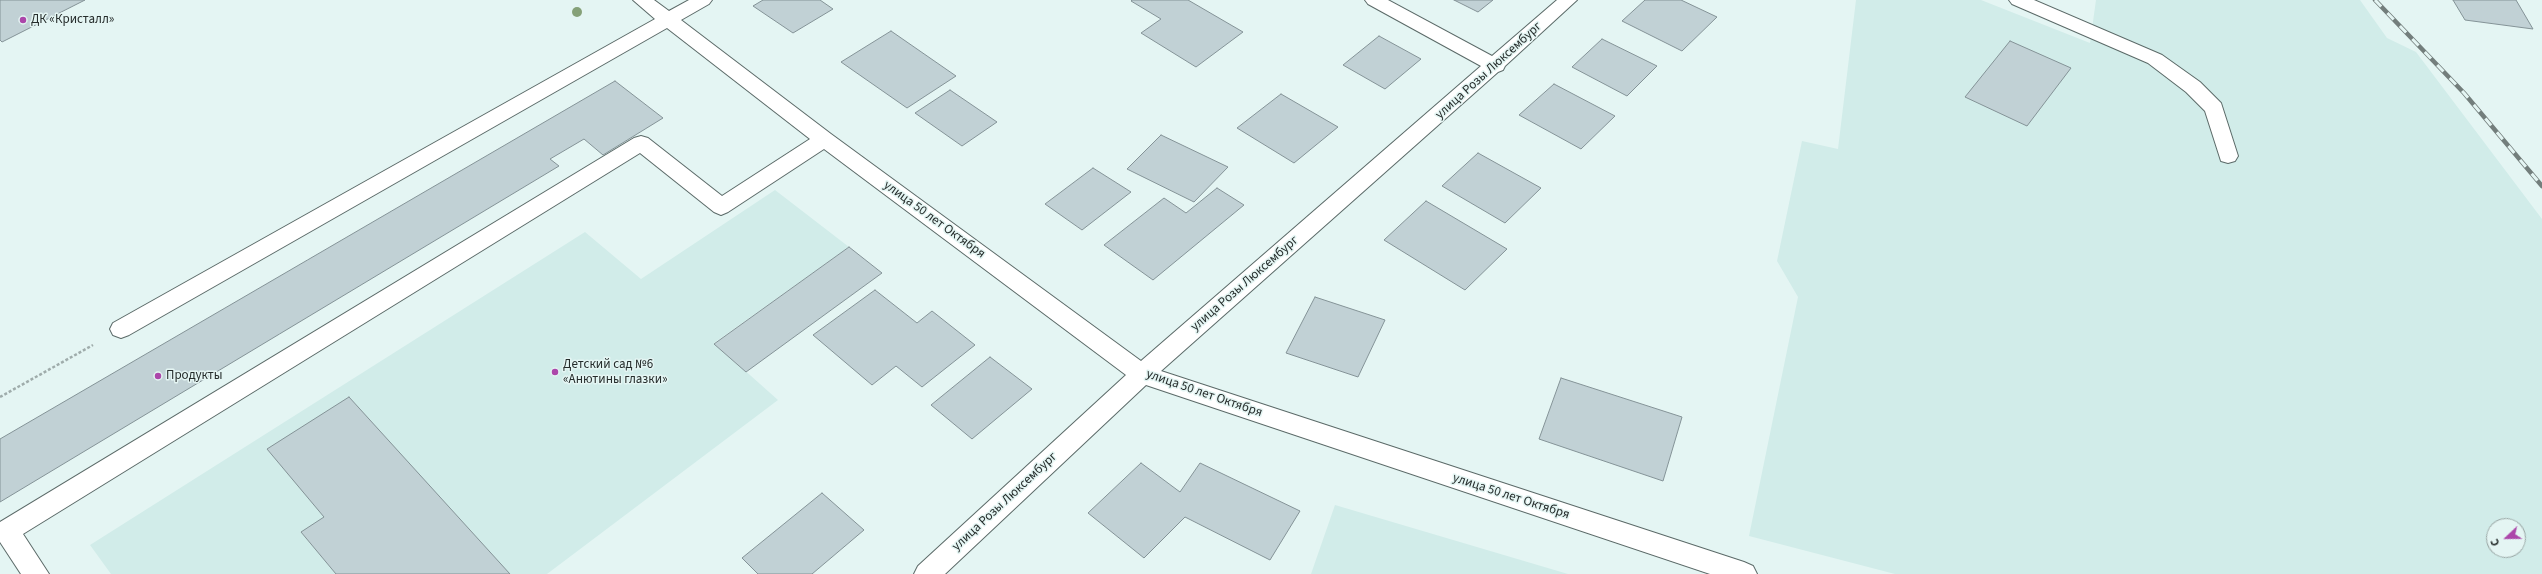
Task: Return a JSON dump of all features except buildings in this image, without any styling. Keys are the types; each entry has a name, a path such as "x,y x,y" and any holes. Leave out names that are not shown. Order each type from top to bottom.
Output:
{"street":[{"name":"улица 50 лет Октября","path":"642,0 669,19 824,139 1142,374 1744,574"},
{"path":"121,329 703,0"},
{"path":"1374,0 1496,66"},
{"name":"улица Розы Люксембург","path":"927,574 1142,374 1496,66 1568,0"},
{"path":"2018,0 2155,58 2193,87 2214,108 2228,156"},
{"path":"36,574 7,531 641,143 721,207 824,139"}],"path":[{"path":"0,397 121,329"}],"shaded area":[{"path":"1856,0 1981,0 2090,43 2096,0 2360,0 2387,38 2416,52 2542,219 2542,574 1895,574 1749,536 1798,297 1777,261 1802,141 1838,149"},
{"name":"Детский сад №6 «Анютины глазки»","path":"775,190 849,247 714,343 778,400 547,574 111,574 90,545 585,232 641,279"},
{"path":"1335,505 1568,574 1311,574"}],"railway":[{"path":"2375,0 2464,93 2542,186"}],"place":[{"name":"ДК «Кристалл»","path":"23,20"},
{"name":"Детский сад №6 «Анютины глазки»","path":"555,372"},
{"name":"Продукты","path":"158,376"}]}
